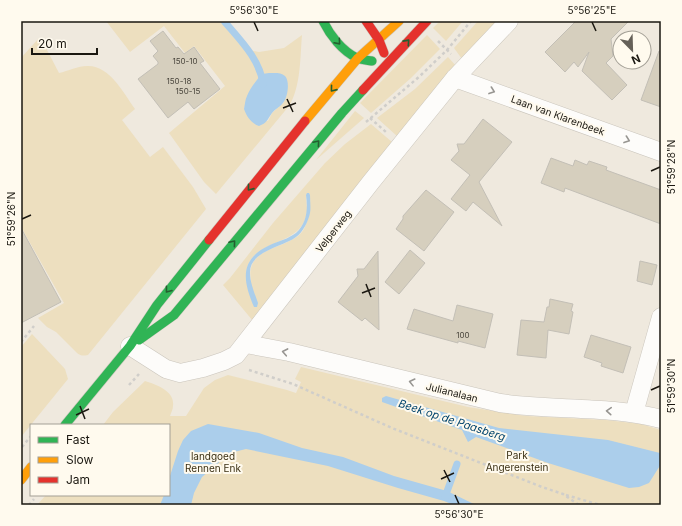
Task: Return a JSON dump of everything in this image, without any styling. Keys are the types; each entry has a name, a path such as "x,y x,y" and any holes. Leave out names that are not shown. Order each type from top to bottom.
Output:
{"main road":[{"path":"323,21 329,32 347,52 358,58 388,64"},
{"path":"366,21 379,40 388,64"},
{"path":"66,424 130,346 157,305 221,223 358,58 399,21"},
{"path":"130,346 174,315 342,113 427,21"},
{"path":"21,480 30,469"}],"street":[{"name":"Velperweg","path":"130,346 166,369 180,373 224,362 236,355 371,182 455,78 509,21"},
{"name":"Laan van Klarenbeek","path":"455,78 661,152"},
{"path":"634,413 661,317"},
{"name":"Julianalaan","path":"246,344 289,352 500,403 527,407 610,410 634,413 661,419"}],"path":[{"path":"370,118 420,76 447,50 471,21"},
{"path":"21,342 34,326"},
{"path":"224,362 293,384 392,428 542,487 600,505"},
{"path":"21,448 30,437"},
{"path":"563,494 579,505"}],"green space":[{"path":"106,21 224,21 249,50 259,52 284,48 302,35 298,81 289,106 216,194 204,182 169,133 225,86 194,46 185,53 164,26 130,52","holes":["284,102 272,113 268,121 244,109 246,103"]},
{"path":"440,21 463,21 446,41 433,28"},
{"path":"478,21 497,21 462,59 454,48"},
{"path":"427,35 440,49 411,78 371,113 360,103"},
{"path":"39,38 59,73 84,66 95,67 103,70 116,82 135,109 122,120 150,157 163,147 193,187 206,209 88,355 83,356 77,353 56,332 47,327 38,318 64,303 21,227 21,58"},
{"path":"448,57 456,66 397,136 377,118 415,89"},
{"path":"355,111 364,118 316,160"},
{"path":"371,124 392,142 253,321 223,285 273,223 325,163 345,144","holes":["309,193 310,204 308,218 303,231 290,241 258,256 253,262 251,281 246,280 248,266 254,256 263,249 296,232 303,224 307,211 306,195"]},
{"path":"32,334 65,369 68,379 21,437 21,347"},
{"path":"301,367 468,407 526,416 606,420 641,424 661,430 661,505 37,505 45,496 170,496 170,424 104,424 113,412 145,381 164,389 171,396 173,406 170,416 186,416 204,388 215,380 228,375 296,393 301,382 295,379"}],"water":[{"path":"279,73 287,78 287,93 282,104 262,125 259,126 246,115 244,109 245,102 250,90 262,74"},
{"path":"307,193 310,195 310,213 303,230 290,241 268,250 255,260 251,266 251,281 258,303 257,307 254,307 247,287 246,279 246,271 249,263 260,251 270,245 290,237 300,229 306,216"},
{"path":"386,396 499,428 608,440 660,453 661,451 661,464 649,483 639,487 629,488 548,463 476,437 468,442 462,430 382,402 382,398"},
{"path":"208,424 259,433 302,448 343,457 394,476 447,491 476,505 454,505 328,466 246,449 230,453 202,477 194,493 191,505 160,505 164,496 170,496 170,476 178,451 183,440 191,431"}],"building":[{"path":"576,21 629,21 620,30 612,30 612,57 606,63 627,85 612,100 582,71 589,52 578,67 574,62 565,72 545,52"},
{"path":"163,31 176,48 178,47 184,54 194,47 204,61 200,63 220,89 194,109 188,102 168,118 138,79 158,64 153,56 158,51 150,41"},
{"path":"659,51 661,51 661,107 641,100"},
{"path":"483,119 512,142 479,182 502,226 473,202 466,211 451,199 470,175 451,160 459,151 457,144 464,144"},
{"path":"551,158 573,166 575,160 587,165 589,161 607,167 606,170 661,190 661,224 565,188 564,192 541,183"},
{"path":"426,190 454,212 424,251 396,229 403,219 403,216"},
{"path":"21,228 61,302 21,323"},
{"path":"410,250 425,263 399,294 385,282"},
{"path":"378,251 379,330 365,318 362,321 338,302 358,276 357,269 364,269"},
{"path":"640,261 657,265 652,285 637,281"},
{"path":"550,299 573,304 569,334 548,330 546,358 517,355 521,320 544,322"},
{"path":"457,305 493,314 485,348 458,341 458,343 407,329 414,309 453,321"},
{"path":"591,335 631,347 623,373 601,366 602,363 584,357"}],"waterway":[{"name":"Beek op de Paasberg","path":"224,21 242,42 258,66 263,84"},
{"path":"445,497 457,464"}],"traffic: fast":[{"path":"323,21 329,32 341,47 359,59 372,61"},
{"path":"139,340 174,315 342,113 363,90"},
{"path":"66,424 130,346 157,305 209,240"}],"traffic: slow":[{"path":"305,121 358,58 399,21"},
{"path":"21,480 30,468"}],"traffic: jam":[{"path":"366,21 379,40 384,53"},
{"path":"363,90 427,21"},
{"path":"209,240 305,121"}],"park label":[{"name":"Park Angerenstein","path":"517,460"},
{"name":"landgoed Rennen Enk","path":"213,462"}]}
